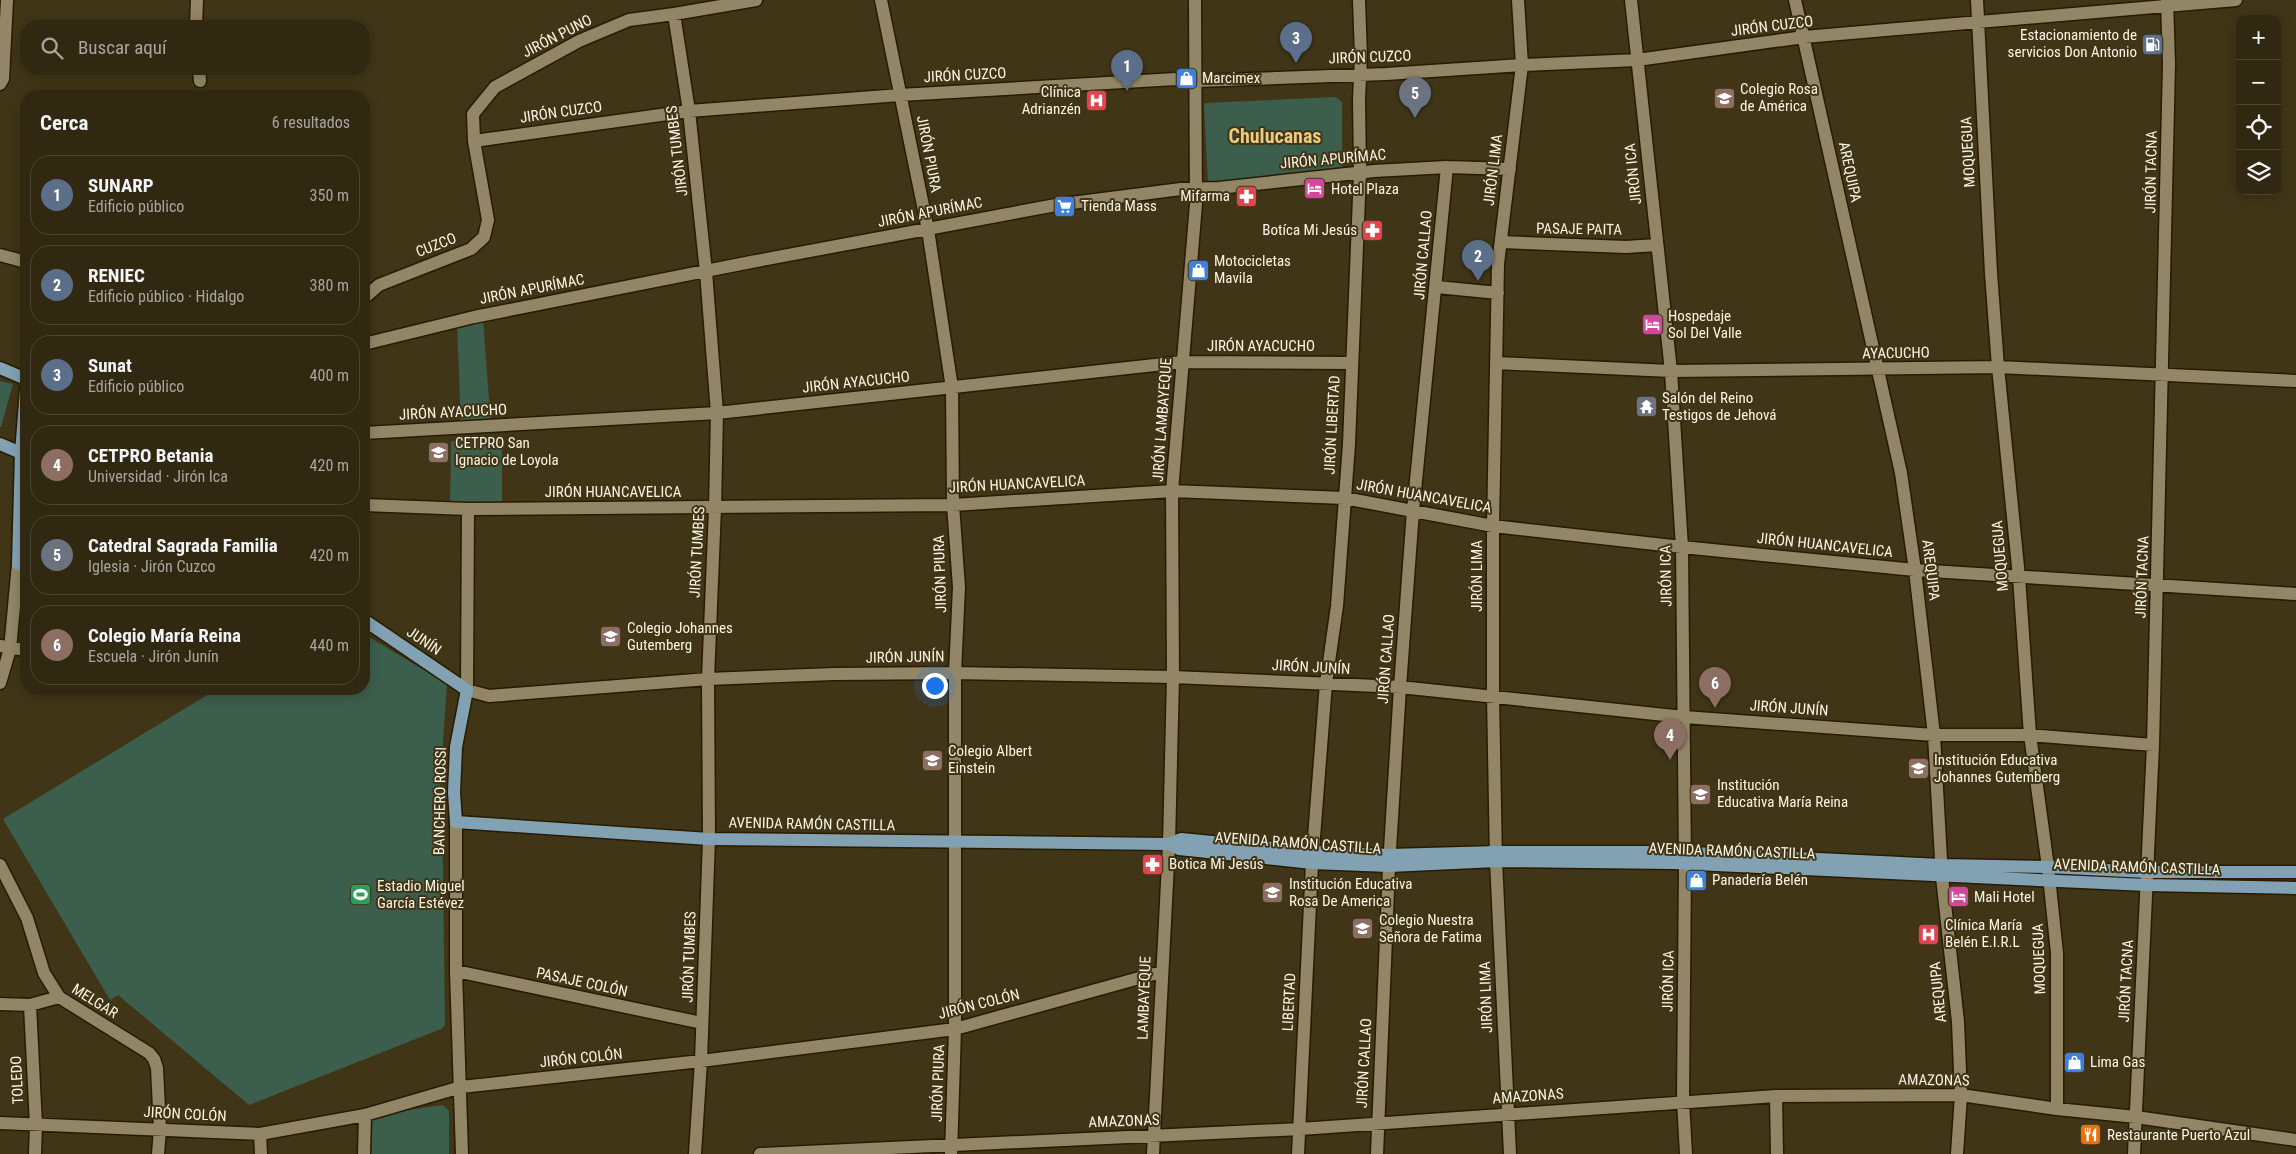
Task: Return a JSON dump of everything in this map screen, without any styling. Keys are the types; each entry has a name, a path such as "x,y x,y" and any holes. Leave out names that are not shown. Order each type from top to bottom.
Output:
{"main road":[{"path":"0,368 20,376"},
{"path":"0,444 20,452"},
{"name":"JUNÍN","path":"370,624 466,690"},
{"name":"BANCHERO ROSSI","path":"456,822 454,792 456,747 466,690"},
{"name":"AVENIDA RAMÓN CASTILLA","path":"456,822 709,839 1169,844 1179,849 1390,861 1496,856 1685,858 1942,871 2049,873 2296,872"},
{"name":"AVENIDA RAMÓN CASTILLA","path":"2049,873 2147,885 2296,888"}],"street":[{"path":"0,84 3,79 7,0"},
{"path":"196,20 197,0"},
{"name":"JIRÓN PUNO","path":"474,141 473,114 495,87 579,41 630,20 756,0"},
{"name":"JIRÓN PIURA","path":"881,0 928,230 952,388 953,505 959,587 955,673 955,1029 952,1149"},
{"name":"JIRÓN LAMBAYEQUE","path":"1169,844 1173,677 1172,491 1196,189 1195,0"},
{"name":"JIRÓN LIBERTAD","path":"1313,857 1326,683 1337,606 1349,444 1360,172 1361,56 1359,0"},
{"name":"JIRÓN LIMA","path":"1510,1154 1496,856 1493,696 1493,526 1496,362 1501,242 1522,65 1518,0"},
{"name":"JIRÓN ICA","path":"1631,0 1671,371 1682,547 1685,858 1683,1101 1686,1154"},
{"name":"AREQUIPA","path":"1795,0 1901,473 1916,570 1934,735 1942,871 1958,1022 1961,1095 1958,1154"},
{"name":"MOQUEGUA","path":"1977,0 1991,273 1998,368 2019,577 2030,736 2049,873 2057,953 2057,1109"},
{"name":"JIRÓN CUZCO","path":"474,141 689,111 900,95 1176,79 1196,81 1360,75 1637,60 1804,37 2167,2 2236,0"},
{"name":"JIRÓN TACNA","path":"2134,1154 2148,872 2158,586 2169,64 2167,2"},
{"name":"JIRÓN TUMBES","path":"674,14 689,111 706,272 717,413 716,508 708,679 709,839 701,1061 695,1154"},
{"name":"CUZCO","path":"370,293 379,285 471,249 484,238 488,220 474,141"},
{"name":"JIRÓN APURÍMAC","path":"370,343 474,317 1056,205 1360,172 1447,167 1510,169"},
{"name":"JIRÓN CALLAO","path":"1377,1154 1400,687 1414,511 1437,287 1447,167"},
{"name":"PASAJE PAITA","path":"1501,242 1626,247 1657,245"},
{"path":"0,255 20,260"},
{"path":"1437,287 1498,293"},
{"name":"JIRÓN AYACUCHO","path":"370,433 717,413 1182,362 1352,363"},
{"name":"AYACUCHO","path":"1496,362 1671,371 1998,368 2296,381"},
{"name":"JIRÓN HUANCAVELICA","path":"370,505 468,509 953,505 1172,491 1344,498 1493,526 1682,547 1916,570 2296,594"},
{"name":"BANCHERO ROSSI","path":"466,690 468,509"},
{"path":"0,683 20,574"},
{"path":"5,648 20,649"},
{"name":"JIRÓN JUNÍN","path":"466,690 489,696 708,679 955,673 1173,677 1400,687 1684,717 1934,735 2030,736 2153,745"},
{"name":"BANCHERO ROSSI","path":"456,822 456,972 462,1154"},
{"name":"LAMBAYEQUE","path":"1153,1154 1169,844"},
{"name":"LIBERTAD","path":"1298,1154 1313,857"},
{"name":"MELGAR","path":"0,865 24,911 44,974 59,998 149,1053 154,1059 158,1068 160,1128 158,1154"},
{"name":"PASAJE COLÓN","path":"456,972 702,1024"},
{"name":"JIRÓN COLÓN","path":"0,1123 160,1128 260,1134 365,1115 461,1087 701,1061 955,1029 1161,972"},
{"path":"0,1004 30,1005 59,998"},
{"name":"TOLEDO","path":"30,1005 36,1125 35,1154"},
{"name":"AMAZONAS","path":"760,1154 952,1149 1155,1136 1378,1125 1683,1101 1776,1096 1961,1095 2296,1140"},
{"path":"1776,1096 1777,1154"},
{"path":"364,1154 365,1115"},
{"path":"260,1134 261,1154"}],"green space":[{"path":"1336,97 1342,102 1342,172 1208,183 1205,103"},
{"path":"483,319 491,426 461,428 457,322"},
{"path":"0,381 13,384 1,427 0,427"},
{"path":"502,439 502,505 450,503 451,441"},
{"path":"370,638 447,684 440,784 445,793 442,796 445,1025 441,1029 249,1105 118,995 110,1000 3,819 207,695 370,695"},
{"path":"443,1105 449,1111 449,1154 368,1154 371,1115"}],"place":[{"name":"Estacionamiento de servicios Don Antonio","path":"2153,44"},
{"name":"Sunat","path":"1296,63"},
{"name":"Marcimex","path":"1186,78"},
{"name":"SUNARP","path":"1127,91"},
{"name":"Colegio Rosa de América","path":"1724,98"},
{"name":"Clínica Adrianzén","path":"1097,101"},
{"name":"Catedral Sagrada Familia","path":"1415,118"},
{"name":"Hotel Plaza","path":"1315,189"},
{"name":"Mifarma","path":"1246,196"},
{"name":"Tienda Mass","path":"1065,206"},
{"name":"Botíca Mi Jesús","path":"1373,230"},
{"name":"Motocicletas Mavila","path":"1198,270"},
{"name":"RENIEC","path":"1478,281"},
{"name":"Hospedaje Sol Del Valle","path":"1652,325"},
{"name":"Salón del Reino Testigos de Jehová","path":"1646,407"},
{"name":"CETPRO San Ignacio de Loyola","path":"439,452"},
{"name":"Colegio Johannes Gutemberg","path":"611,637"},
{"name":"Colegio María Reina","path":"1715,708"},
{"name":"Colegio Albert Einstein","path":"932,760"},
{"name":"CETPRO Betania","path":"1670,760"},
{"name":"Institución Educativa Johannes Gutemberg","path":"1918,769"},
{"name":"Institución Educativa María Reina","path":"1701,794"},
{"name":"Botica Mi Jesús","path":"1153,864"},
{"name":"Panadería Belén","path":"1696,880"},
{"name":"Institución Educativa Rosa De America","path":"1273,893"},
{"name":"Estadio Miguel García Estévez","path":"361,895"},
{"name":"Mali Hotel","path":"1958,897"},
{"name":"Colegio Nuestra Señora de Fatima","path":"1363,929"},
{"name":"Clínica María Belén E.I.R.L","path":"1929,934"},
{"name":"Lima Gas","path":"2074,1062"},
{"name":"Restaurante Puerto Azul","path":"2091,1135"}],"district":[{"name":"Chulucanas","path":"1275,136"}]}
